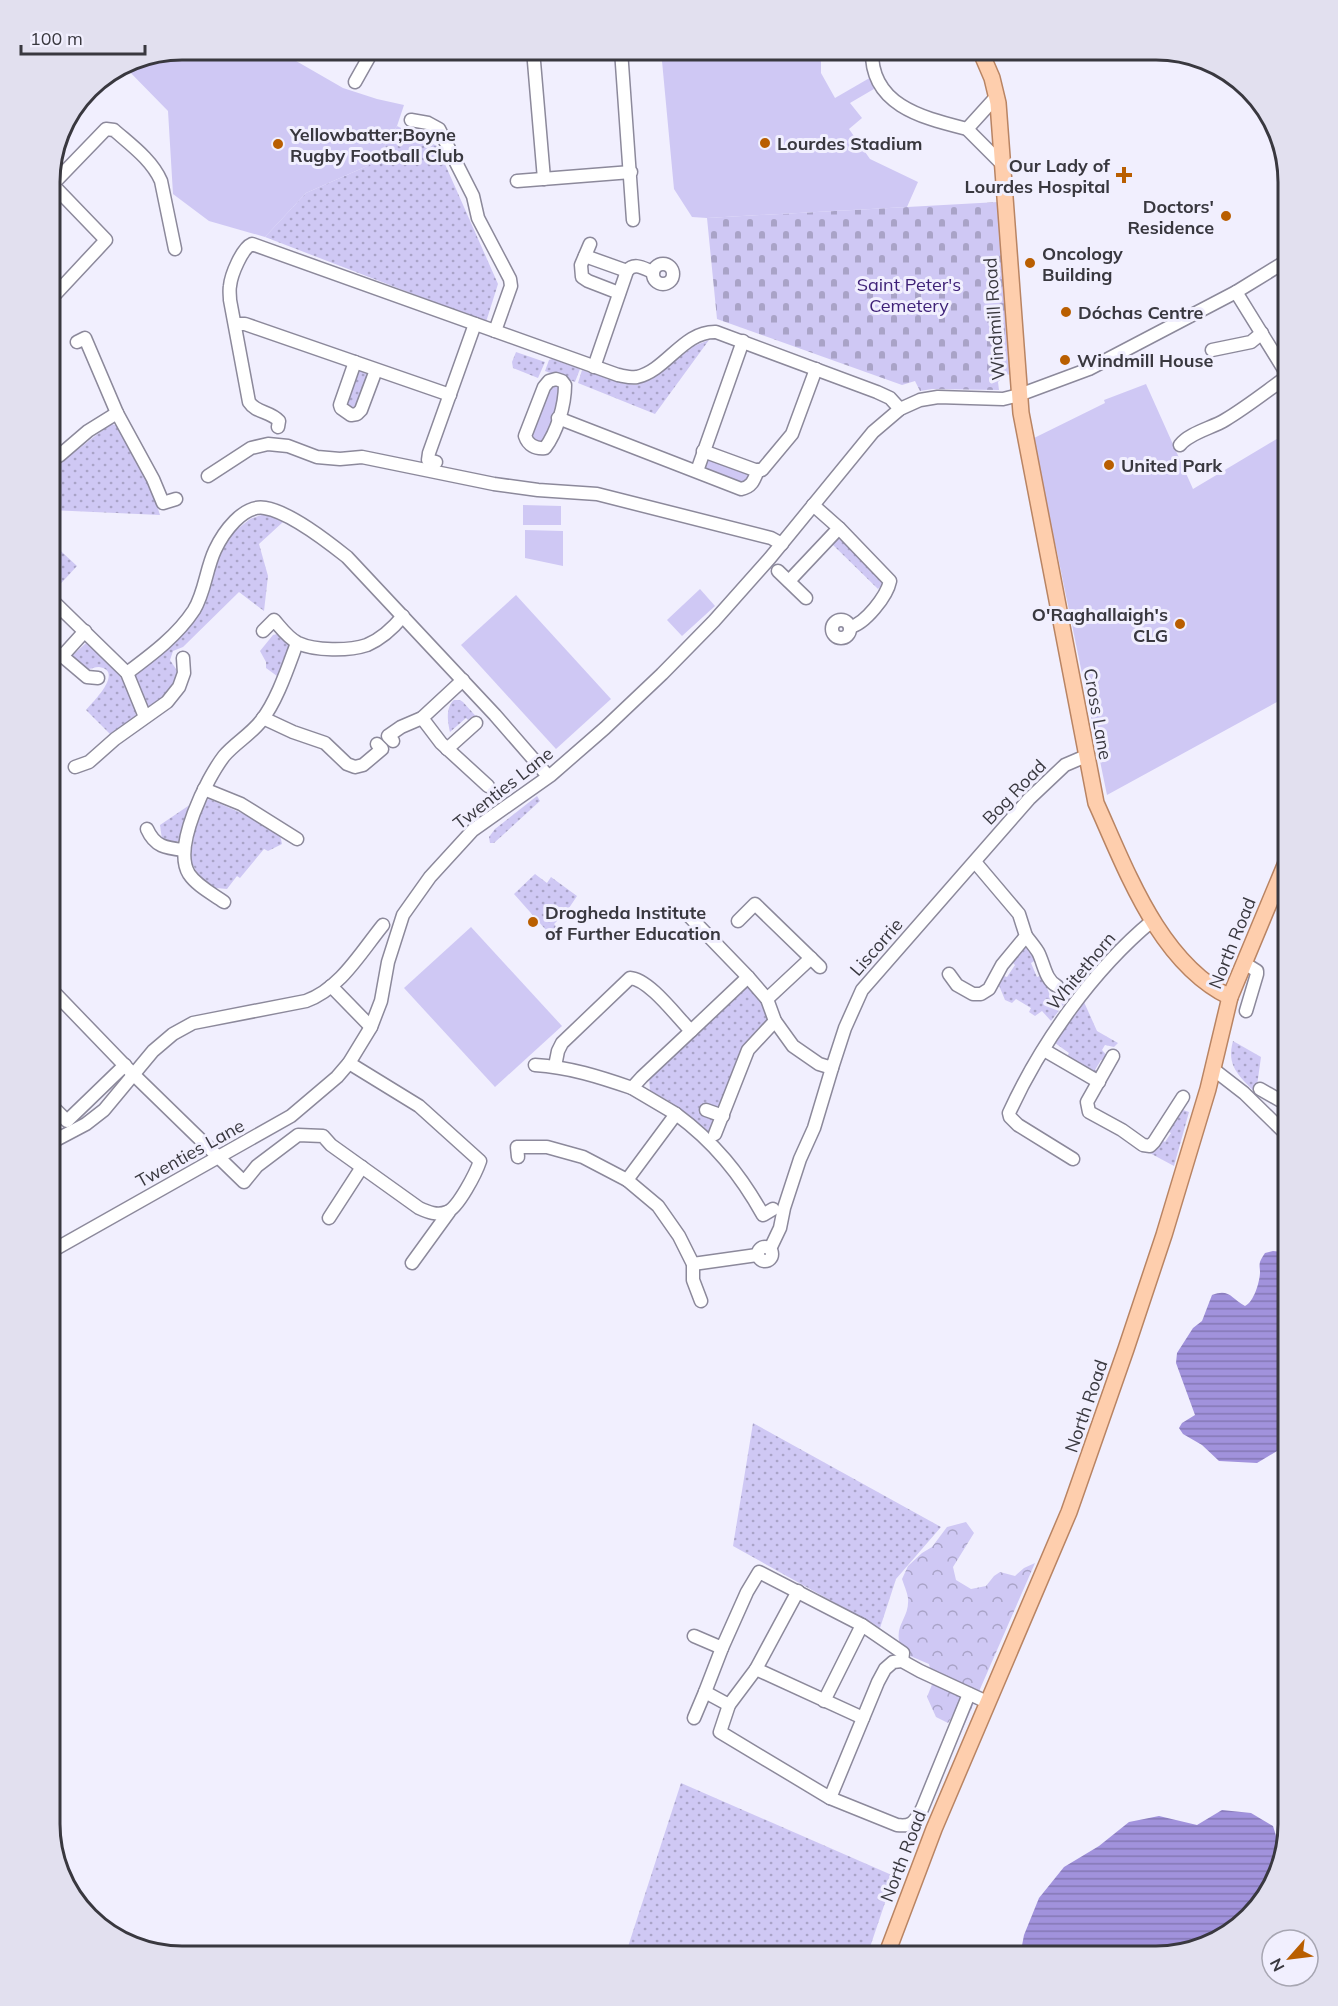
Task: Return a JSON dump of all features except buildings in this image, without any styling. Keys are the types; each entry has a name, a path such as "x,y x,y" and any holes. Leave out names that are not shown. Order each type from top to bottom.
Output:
{"main road":[{"name":"Windmill Road","path":"984,60 992,78 996,97 1019,395"},
{"name":"Cross Lane","path":"1019,395 1029,465 1096,803 1121,861 1152,921 1194,972 1216,990 1230,997"},
{"name":"North Road","path":"890,1946 934,1828 1026,1617 1095,1440 1164,1235 1213,1069 1230,997 1278,882"}],"street":[{"path":"355,82 367,60"},
{"path":"534,60 544,179"},
{"path":"622,60 633,220"},
{"path":"874,60 879,80 898,104 922,117 967,129 1002,164"},
{"path":"967,129 996,97"},
{"path":"411,120 428,123 439,129 473,195 478,218 510,279 511,286 495,331"},
{"path":"60,177 106,129 114,130 157,171 177,241"},
{"path":"517,181 631,172"},
{"path":"60,195 106,240 60,289"},
{"path":"278,427 279,421 276,417 253,408 249,402 230,300 230,285 240,256 252,244 618,375 634,378 644,374 693,338 702,333 716,332 890,398 900,409"},
{"path":"590,244 580,271 582,277 619,293"},
{"path":"585,256 627,271"},
{"path":"594,367 627,271 630,267 636,266 653,272"},
{"name":"Windmill Road","path":"1019,395 1089,369 1236,292 1278,266"},
{"path":"1236,292 1278,359"},
{"path":"236,324 245,324 450,395"},
{"path":"436,462 428,460 475,324"},
{"path":"1212,350 1251,342 1262,333"},
{"path":"77,342 85,338 117,413 153,479 163,503 176,499"},
{"path":"696,471 743,341"},
{"path":"354,362 340,405 351,415 361,410 376,370"},
{"path":"703,451 762,470 792,434 816,369"},
{"path":"556,379 565,385 564,399 558,418 550,441 545,448 538,448 527,443 525,436 528,423 544,387 549,381 556,379"},
{"path":"1180,445 1195,434 1228,418 1278,383"},
{"name":"Twenties Lane","path":"60,1246 291,1116 350,1063 371,1027 381,1001 388,962 403,915 448,856 473,830 548,776 605,728 663,674 714,621 782,544 873,432 900,409 920,400 938,397 1003,399 1019,395"},
{"path":"60,455 88,431 117,413"},
{"path":"558,418 741,489 747,488 754,482 758,470"},
{"path":"208,476 251,448 268,444 288,446 317,457 340,459 362,457 494,484 597,494 771,538 782,544"},
{"path":"813,505 839,528 890,581 883,598 857,625 850,627"},
{"path":"128,673 158,649 184,623 195,608 214,551 224,534 238,518 251,510 263,507 280,513 320,536 347,557 463,680 548,776"},
{"path":"789,581 839,528"},
{"path":"778,572 806,598"},
{"path":"60,607 128,673 145,717"},
{"path":"263,631 274,620 297,643 326,650 366,645 380,638 403,616"},
{"path":"86,631 61,656 87,677 98,678"},
{"path":"224,902 197,884 184,864 184,850 189,826 211,775 226,754 263,718 297,643"},
{"path":"75,766 89,762 106,746 167,702 179,687 184,673 183,657"},
{"path":"393,741 388,736 401,727 422,718 463,680"},
{"path":"263,718 302,736 325,743 347,764 355,767 363,765 382,749 377,744"},
{"path":"422,718 447,749 480,769 488,786"},
{"path":"447,749 476,723"},
{"name":"Bog Road","path":"975,862 1023,805 1052,776 1065,765 1086,756"},
{"path":"204,789 241,804 297,839"},
{"path":"147,829 152,840 160,845 184,850"},
{"path":"975,862 1019,914 1026,936 1037,952 1048,978 1052,984 1057,986"},
{"name":"Liscorrie","path":"693,1264 757,1255 763,1247 770,1249 780,1228 800,1159 814,1128 844,1028 862,990 975,862"},
{"path":"738,921 755,904 815,962 767,999"},
{"path":"690,917 767,999 775,1021 793,1046 819,1064 832,1068"},
{"name":"Whitethorn","path":"1073,1159 1018,1125 1010,1118 1009,1113 1044,1050 1085,990 1131,939 1152,921"},
{"path":"60,1114 67,1121 172,1034 193,1023 306,1001 319,996 332,986 383,925"},
{"path":"949,974 957,985 974,994 981,994 989,989 1002,965 1026,936"},
{"path":"1244,963 1257,970 1246,1011"},
{"path":"632,1088 748,977"},
{"path":"555,1066 562,1042 630,978 636,978 646,984 691,1031"},
{"path":"332,986 371,1027"},
{"path":"60,997 244,1182 257,1166 298,1135 323,1136 331,1145 422,1209 435,1214 449,1212"},
{"path":"715,1134 748,1050 775,1021"},
{"path":"1044,1050 1099,1082"},
{"path":"1113,1056 1087,1102 1089,1112 1122,1130 1143,1145 1150,1146 1154,1142 1183,1097"},
{"path":"350,1063 419,1106 480,1161 456,1204 412,1263"},
{"path":"535,1065 555,1066 632,1088 676,1114 693,1126 734,1169 763,1215 773,1209"},
{"path":"60,1138 86,1124 104,1110 129,1069"},
{"path":"1213,1069 1244,1093 1278,1126"},
{"path":"1260,1089 1278,1099"},
{"path":"706,1110 723,1116"},
{"path":"627,1180 676,1114"},
{"path":"518,1157 517,1147 548,1147 583,1157 627,1180 658,1206 679,1236 693,1264 693,1280 701,1301"},
{"path":"329,1218 362,1167"},
{"path":"694,1718 722,1648 747,1592 759,1572 862,1625 903,1653 902,1661"},
{"path":"798,1591 756,1669 729,1705 720,1732 830,1798 897,1826 906,1826 914,1821 922,1809 969,1694"},
{"path":"824,1701 862,1625"},
{"path":"694,1636 722,1648"},
{"path":"830,1798 885,1669 893,1662 902,1661 987,1702"},
{"path":"756,1669 863,1718"},
{"path":"705,1692 729,1705"}],"green space":[{"name":"Yellowbatter;Boyne Rugby Football Club","path":"174,60 294,60 343,88 404,105 397,126 374,163 306,193 265,237 209,221 173,194 168,111 130,72 158,62"},
{"name":"Lourdes Stadium","path":"821,60 821,73 835,98 873,76 879,86 850,103 862,118 849,129 870,159 918,182 907,207 692,217 674,189 662,61"},
{"path":"397,126 437,146 498,284 486,322 265,237 306,193 374,163"},
{"name":"Saint Peter's Cemetery","path":"998,202 1011,375 1005,374 998,382 999,390 932,389 920,391 915,381 902,385 717,319 707,218"},
{"path":"709,340 655,414 578,383 582,370 621,383 636,385 652,379 694,346"},
{"path":"516,352 545,362 538,378 513,368 512,362"},
{"path":"549,360 580,369 575,382 545,371"},
{"path":"360,369 368,375 358,408 352,410 345,406 357,370"},
{"path":"552,384 560,386 562,395 545,439 541,442 531,441 530,431"},
{"name":"O'Raghallaigh's CLG","path":"1146,384 1193,489 1278,438 1278,701 1107,795 1057,552 1030,440 1105,403 1104,400"},
{"path":"112,424 118,426 136,458 160,515 60,510 60,462"},
{"path":"707,458 751,475 744,484 703,468"},
{"path":"523,505 561,506 561,525 523,525"},
{"path":"264,514 283,522 259,544 268,576 264,611 239,592 183,647 173,651 170,660 178,672 176,678 159,701 150,708 146,707 135,677 136,673 189,625 223,549 235,531 250,519"},
{"path":"525,530 563,531 563,566 525,558"},
{"path":"837,538 883,579 884,588 878,589 832,544"},
{"path":"60,550 77,566 60,584"},
{"path":"700,589 715,606 682,636 667,620"},
{"path":"516,595 611,699 556,749 461,645"},
{"path":"281,634 289,642 289,646 281,672 277,676 266,668 266,662 260,651 273,635"},
{"path":"86,643 119,676 134,704 136,715 110,734 86,710 100,694 108,681 109,674 99,667 85,670 73,662 73,655"},
{"path":"454,700 463,702 482,723 481,725 473,716 468,720 466,718 450,732 448,711"},
{"path":"537,796 540,801 494,843 490,843 489,837 495,829"},
{"path":"209,799 253,818 280,835 282,844 268,851 264,849 240,878 237,876 227,889 216,888 199,876 190,860 195,829 205,801"},
{"path":"191,804 180,840 174,843 162,839 160,825"},
{"path":"535,874 547,883 551,877 577,896 554,924 561,932 554,939 514,894"},
{"path":"471,927 562,1026 495,1087 404,988"},
{"path":"1029,947 1036,960 1031,963 1037,977 1042,975 1051,998 1068,991 1071,995 1051,1021 1042,1011 1035,1016 1029,1012 1031,1008 1016,999 1012,1003 1005,1000 998,983 1001,975 1007,977 1015,965 1011,961 1021,949"},
{"path":"743,987 750,987 759,996 769,1018 741,1053 731,1076 723,1105 711,1118 715,1121 710,1133 669,1101 650,1091 649,1078"},
{"path":"1084,1002 1097,1031 1118,1043 1114,1047 1105,1045 1102,1050 1108,1057 1106,1062 1101,1060 1095,1070 1100,1073 1097,1076 1066,1058 1069,1053 1055,1043"},
{"path":"1233,1041 1261,1057 1256,1093 1239,1076 1233,1064 1231,1050"},
{"path":"1180,1109 1189,1112 1174,1166 1146,1151 1160,1139 1165,1142 1171,1133 1165,1130"},
{"path":"753,1423 941,1527 896,1579 880,1628 733,1546"},
{"path":"966,1522 974,1533 953,1567 956,1580 971,1589 986,1586 1000,1572 1015,1576 1024,1568 1035,1563 943,1774 956,1711 948,1723 936,1717 927,1697 933,1682 929,1664 903,1653 899,1629 908,1606 908,1598 902,1579 908,1566 932,1547 947,1527"},
{"path":"681,1783 894,1876 870,1946 628,1946"}],"shaded area":[{"path":"1278,1252 1278,1451 1257,1463 1219,1461 1202,1445 1183,1434 1179,1428 1182,1423 1195,1415 1176,1363 1177,1353 1193,1328 1202,1321 1212,1295 1226,1293 1245,1306 1248,1304 1258,1286 1261,1260 1265,1253"},
{"path":"1222,1810 1251,1813 1273,1826 1277,1839 1274,1856 1262,1885 1242,1910 1217,1930 1188,1942 1172,1945 1022,1946 1039,1898 1064,1867 1099,1846 1129,1822 1159,1816 1197,1825"}],"place":[{"name":"Lourdes Stadium","path":"765,143"},
{"name":"Yellowbatter;Boyne Rugby Football Club","path":"278,144"},
{"name":"Our Lady of Lourdes Hospital","path":"1124,175"},
{"name":"Doctors' Residence","path":"1226,216"},
{"name":"Oncology Building","path":"1030,263"},
{"name":"Dóchas Centre","path":"1066,312"},
{"name":"Windmill House","path":"1065,360"},
{"name":"United Park","path":"1109,465"},
{"name":"O'Raghallaigh's CLG","path":"1180,624"},
{"name":"Drogheda Institute of Further Education","path":"533,922"}]}
